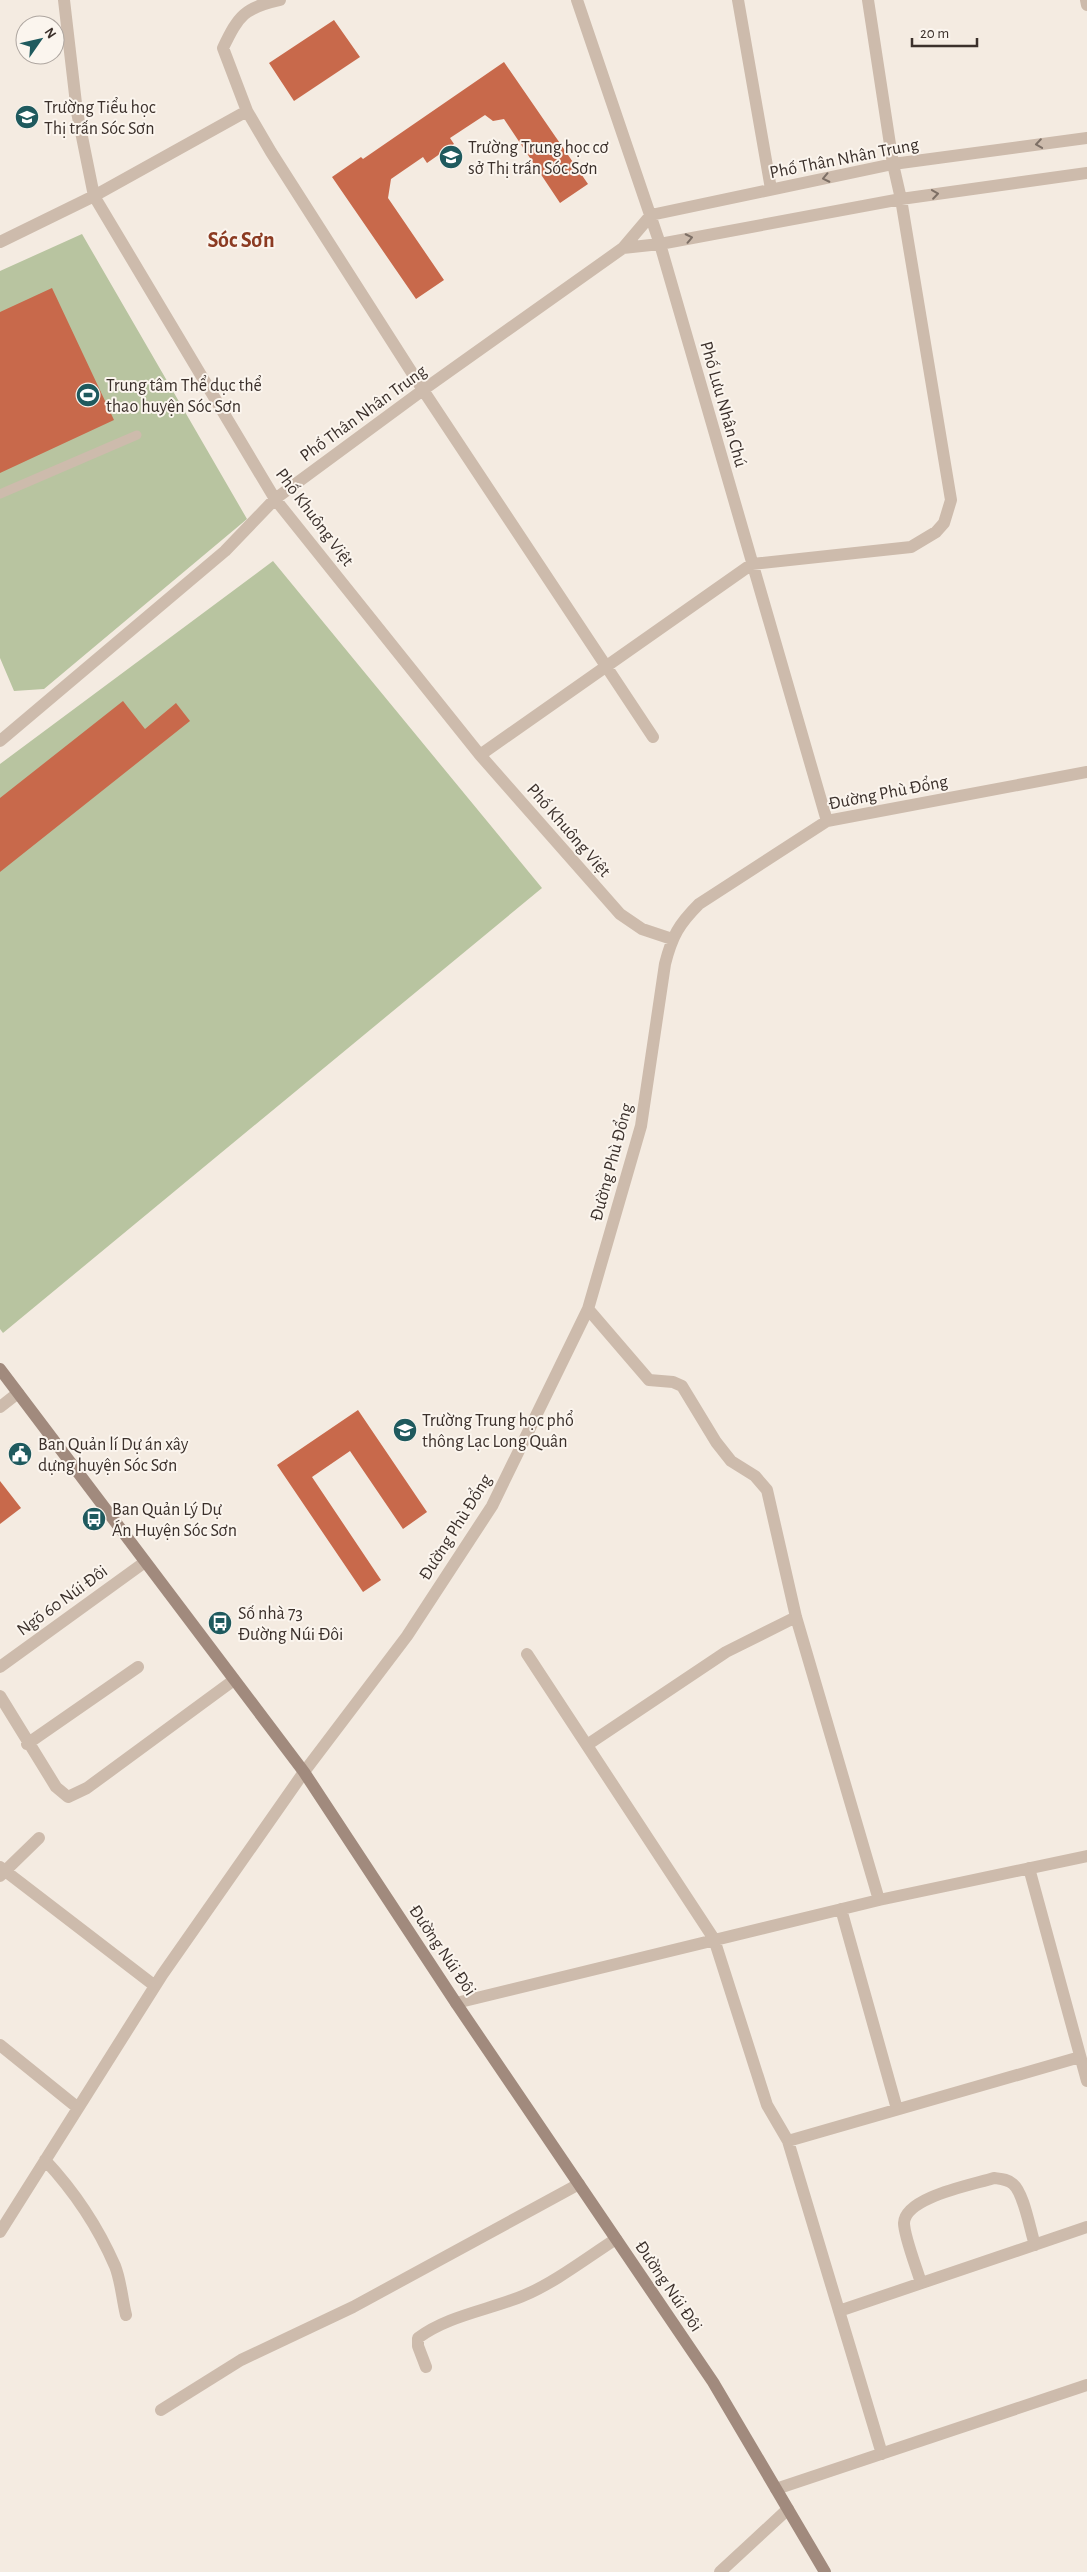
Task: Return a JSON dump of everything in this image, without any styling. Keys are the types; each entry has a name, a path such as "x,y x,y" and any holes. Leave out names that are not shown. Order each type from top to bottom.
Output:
{"main road":[{"name":"Đường Núi Đôi","path":"0,1369 304,1772 456,2003 713,2382 825,2572"}],"street":[{"name":"Phố Khuông Việt","path":"64,0 78,112 94,196 276,499 480,755 620,914 642,929 672,938"},
{"path":"280,0 256,6 241,16 223,48 247,111 423,390 653,737"},
{"name":"Phố Lưu Nhân Chú","path":"577,0 660,244 827,821"},
{"path":"738,0 771,190"},
{"path":"480,755 752,564 911,547 936,532 944,523 951,500 901,199 893,164 868,0"},
{"path":"1086,0 1087,6"},
{"path":"0,242 94,196 247,111"},
{"name":"Phố Thân Nhân Trung","path":"0,740 225,551 276,499 423,390 624,248 651,215 893,164 1087,138"},
{"name":"Phố Thân Nhân Trung","path":"624,248 660,244 901,199 1087,173"},
{"name":"Đường Phù Đổng","path":"0,2232 155,1986 304,1772 407,1636 492,1506 588,1310 641,1126 665,964 672,938 683,920 699,904 827,821 1087,772"},
{"path":"588,1310 649,1380 673,1382 682,1386 731,1461 755,1476 767,1490 796,1617 879,1900"},
{"path":"0,1407 18,1393"},
{"name":"Ngõ 60 Núi Đôi","path":"0,1666 145,1562"},
{"path":"587,1745 726,1652 796,1617"},
{"path":"527,1654 714,1939 768,2105 788,2141 882,2454"},
{"path":"27,1744 138,1666"},
{"path":"0,1696 27,1744 61,1794 68,1797 75,1795 234,1680"},
{"path":"39,1838 2,1872 155,1986"},
{"path":"456,2003 879,1900 1087,1856"},
{"path":"1029,1868 1087,2081"},
{"path":"841,1909 897,2109"},
{"path":"0,2045 78,2108"},
{"path":"788,2141 1080,2057"},
{"path":"45,2160 66,2182 92,2221 115,2268 126,2315"},
{"path":"921,2283 904,2224 906,2214 921,2201 994,2178 1005,2179 1014,2185 1021,2198 1035,2245"},
{"path":"161,2410 241,2360 353,2307 579,2184"},
{"path":"839,2311 1087,2227"},
{"path":"426,2367 418,2346 418,2338 426,2332 447,2321 527,2295 616,2239"},
{"path":"776,2489 1087,2385"},
{"path":"720,2572 788,2509"}],"lane":[{"path":"0,494 137,435"}],"green space":[{"name":"Trung tâm Thể dục thể thao huyện Sóc Sơn","path":"82,234 247,519 44,689 14,691 0,658 0,271"},
{"path":"273,561 542,888 3,1333 0,1329 0,764"}],"building":[{"path":"334,20 360,57 294,101 269,63"},
{"path":"504,62 588,184 560,203 504,119 493,121 485,115 450,138 454,144 427,163 423,157 391,179 388,198 444,280 416,299 332,177 361,157 363,159"},
{"path":"52,288 114,420 0,473 0,312"},
{"path":"123,701 145,729 176,703 190,721 0,872 0,798"},
{"path":"358,1410 427,1512 403,1529 350,1451 312,1477 381,1580 363,1592 277,1465"},
{"path":"0,1481 21,1508 0,1524"}],"place":[{"name":"Trường Tiểu học Thị trấn Sóc Sơn","path":"27,117"},
{"name":"Trường Trung học cơ sở Thị trấn Sóc Sơn","path":"451,157"},
{"name":"Trung tâm Thể dục thể thao huyện Sóc Sơn","path":"88,395"},
{"name":"Trường Trung học phổ thông Lạc Long Quân","path":"405,1430"},
{"name":"Ban Quản lí Dự án xây dựng huyện Sóc Sơn","path":"20,1454"},
{"name":"Ban Quản Lý Dự Án Huyện Sóc Sơn","path":"94,1519"},
{"name":"Số nhà 73 Đường Núi Đôi","path":"220,1623"}],"district":[{"name":"Sóc Sơn","path":"241,239"}]}
